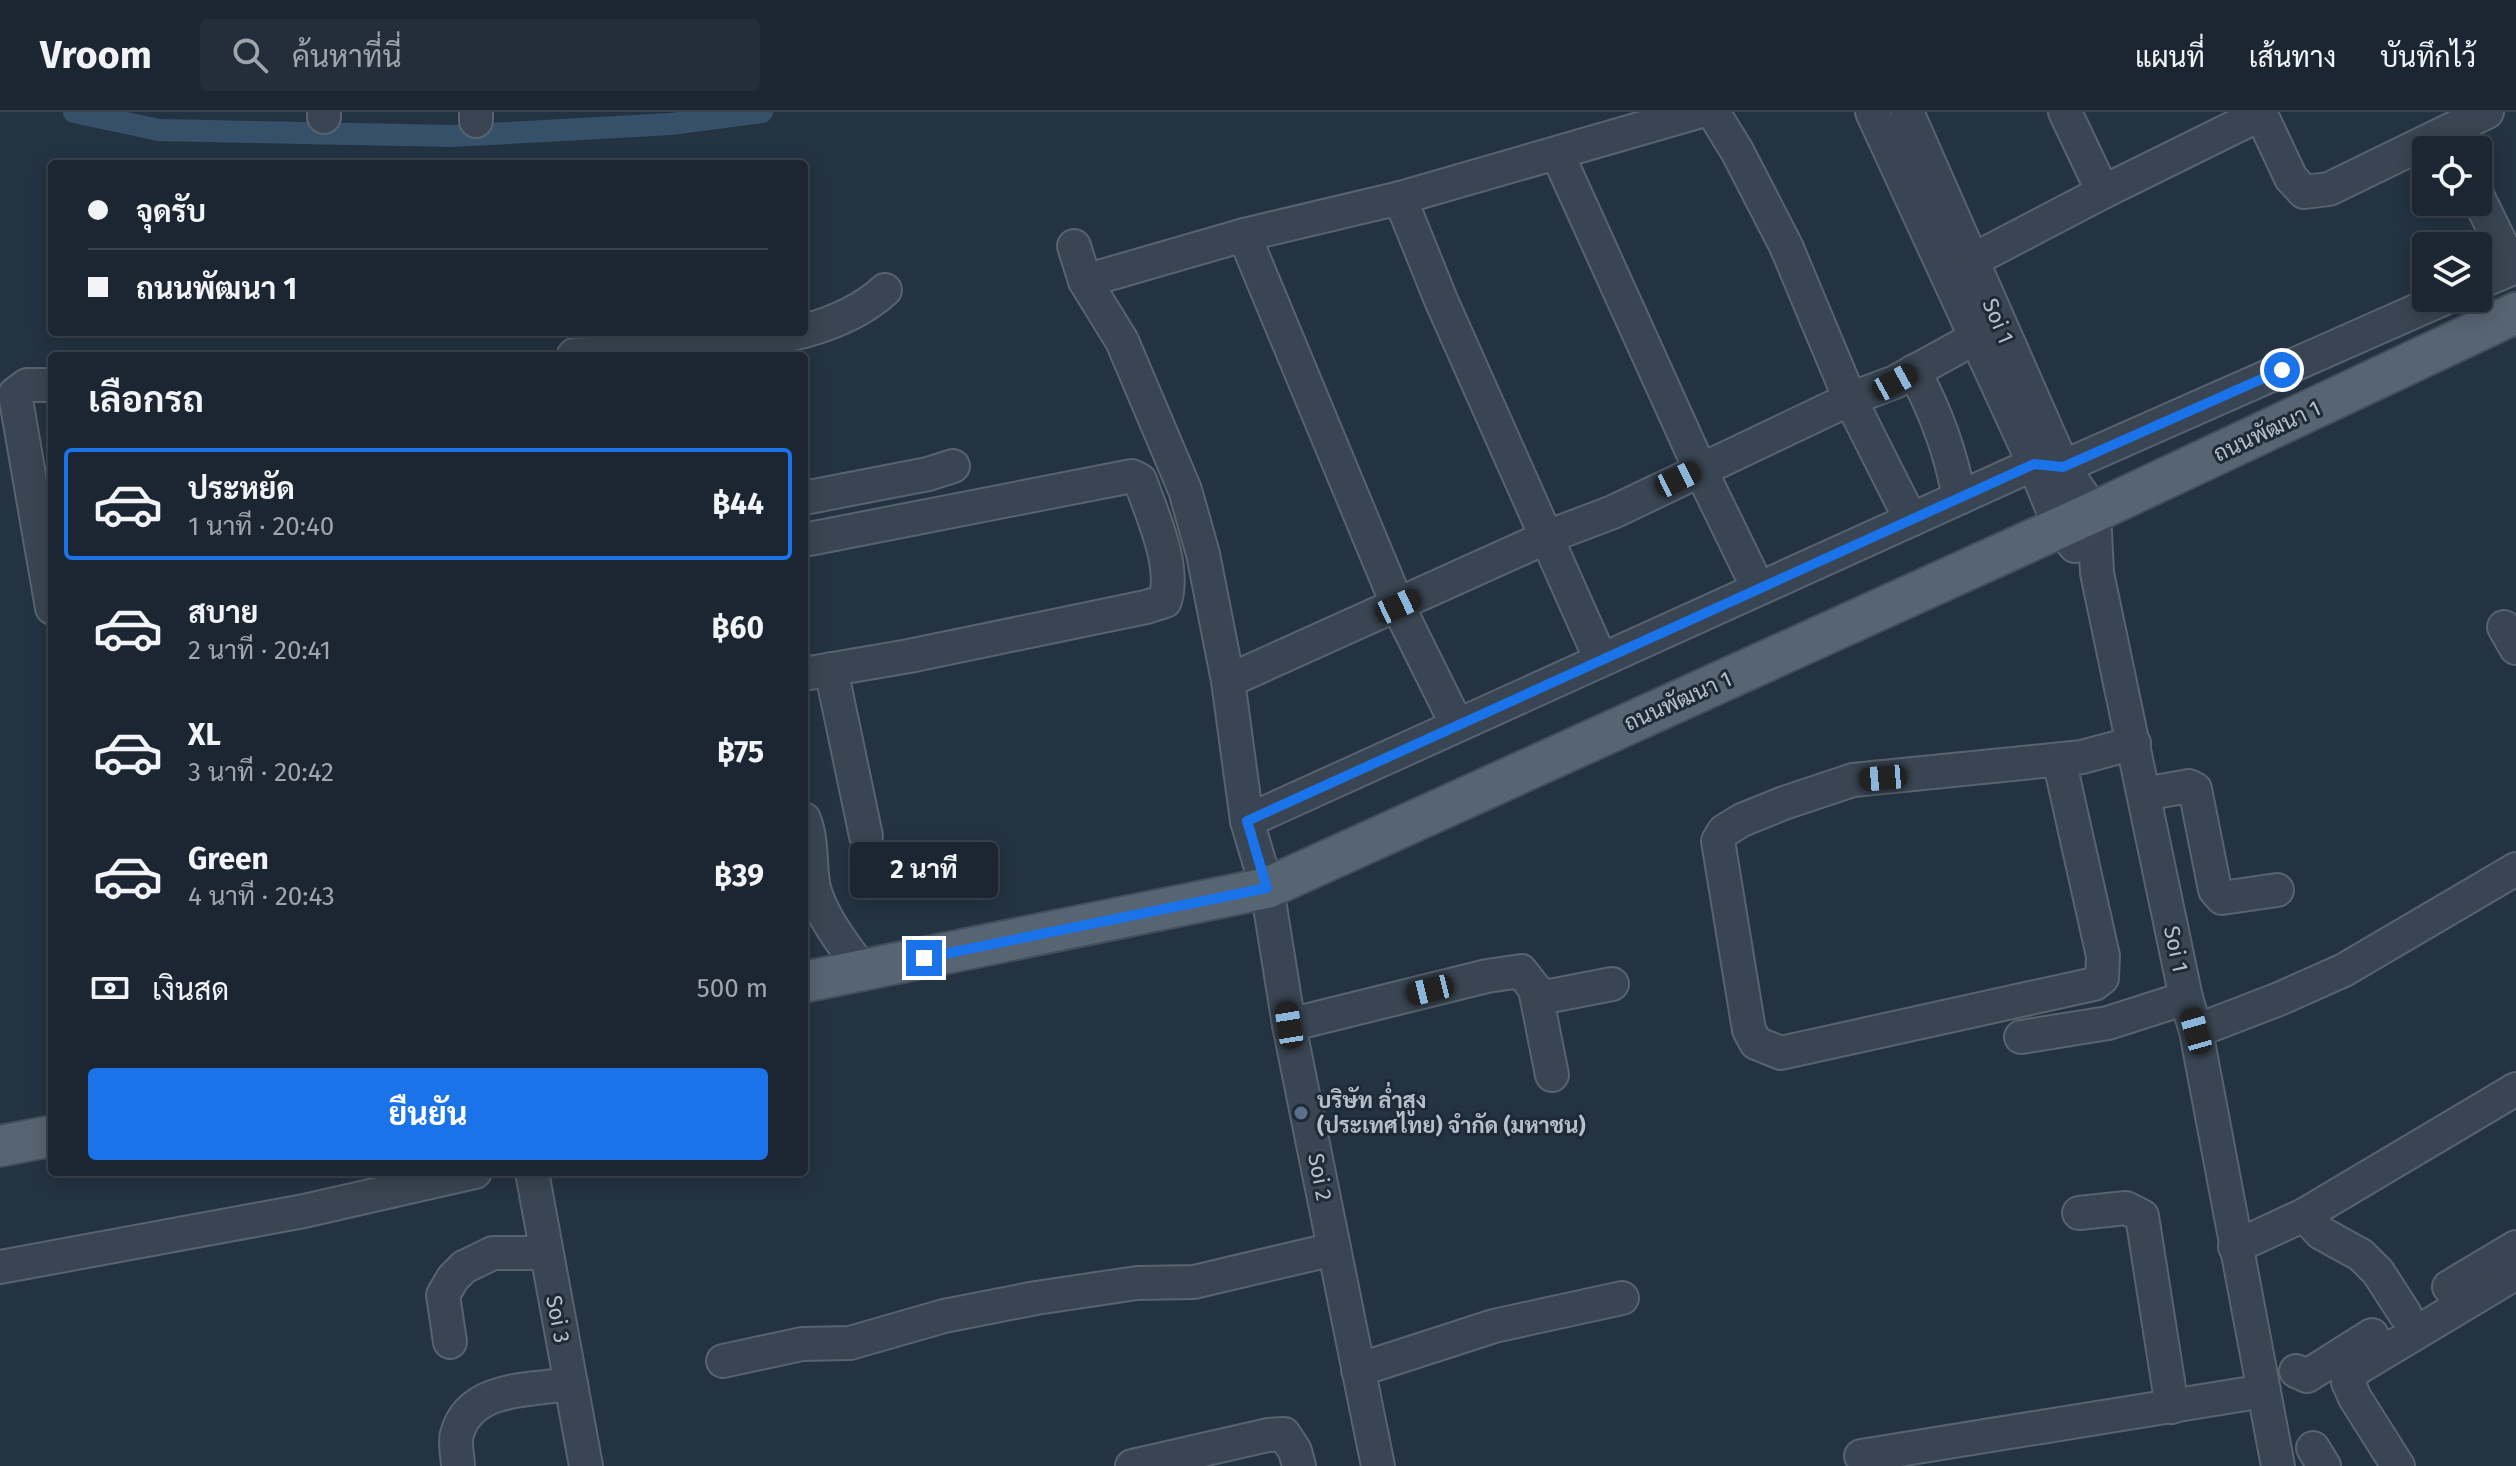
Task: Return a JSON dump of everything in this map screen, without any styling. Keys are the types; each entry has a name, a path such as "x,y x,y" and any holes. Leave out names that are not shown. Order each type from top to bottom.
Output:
{"main road":[{"name":"ถนนพัฒนา 1","path":"808,981 1267,888 2077,520 2516,313"},
{"path":"0,1146 48,1137"}],"street":[{"path":"1085,281 1244,235 1400,198 1557,153 1624,122 1698,112"},
{"path":"1713,112 1737,151 1786,246 1850,399 1911,520"},
{"path":"1228,681 1547,537 1613,512 1850,399 1895,382 1987,331 1872,112"},
{"name":"Soi 1","path":"1907,112 1973,260 1987,331 2048,465 2077,520 2097,573 2186,998 2196,1031 2278,1466"},
{"path":"2065,112 2103,192"},
{"path":"1973,260 2261,113 2291,178 2304,192 2329,189 2487,112"},
{"path":"1557,153 1700,469 1758,588"},
{"path":"1400,198 1441,300 1601,660"},
{"path":"2488,216 2515,267 2492,277"},
{"path":"1244,235 1398,606 1457,725"},
{"name":"Soi 2","path":"1074,246 1085,281 1122,341 1185,490 1203,554 1228,681 1247,821 1267,888 1289,1025 1378,1466"},
{"path":"808,330 829,325 871,303 885,290"},
{"path":"1247,821 1959,498 2048,465 2412,312"},
{"path":"720,352 786,336"},
{"path":"597,352 662,341 694,352"},
{"path":"1914,371 1932,404 1952,458 1959,498"},
{"path":"48,386 27,385 15,394 48,585"},
{"path":"808,497 928,474 953,466"},
{"path":"808,539 1132,476 1140,480 1166,560 1170,586 1165,601 924,653 817,672 866,836"},
{"path":"2059,759 2103,956 2102,978 2094,984 1781,1053 1756,1043 1749,1030 1718,841 1724,831 1784,803 1853,780 2059,759 2082,757 2134,743"},
{"path":"2144,794 2189,786 2195,789 2215,890 2222,898 2277,890"},
{"path":"808,829 815,891 830,924 862,970"},
{"path":"2196,1031 2344,970 2516,869"},
{"path":"1289,1025 1487,976 1521,971 1545,997 1612,984"},
{"path":"1535,989 1552,1075"},
{"path":"2021,1037 2108,1023 2186,998"},
{"path":"2235,1247 2304,1215 2516,1089"},
{"path":"0,1267 304,1211 457,1176"},
{"name":"Soi 3","path":"533,1176 586,1466"},
{"path":"2079,1213 2126,1208 2142,1216 2172,1407"},
{"path":"2304,1215 2321,1233 2370,1263 2405,1314"},
{"path":"2296,1371 2307,1376 2516,1247"},
{"path":"723,1361 802,1344 850,1343 944,1316 1036,1298 1137,1283 1194,1282 1334,1249"},
{"path":"450,1342 443,1295 464,1267 493,1253 545,1253"},
{"path":"2398,1466 2348,1382 2356,1369 2516,1273"},
{"path":"1358,1370 1494,1326 1622,1298"},
{"path":"458,1466 456,1435 470,1409 493,1395 571,1384"},
{"path":"1861,1456 2264,1391"},
{"path":"1132,1466 1284,1434 1289,1439 1299,1466"}],"waterway":[{"path":"74,112 159,130 453,136 671,124 762,112"}],"place":[{"name":"บริษัท ล่ำสูง (ประเทศไทย) จำกัด (มหาชน)","path":"1301,1113"}],"route":[{"path":"924,958 1267,888 1247,821 2034,464 2063,467 2282,370"}]}
